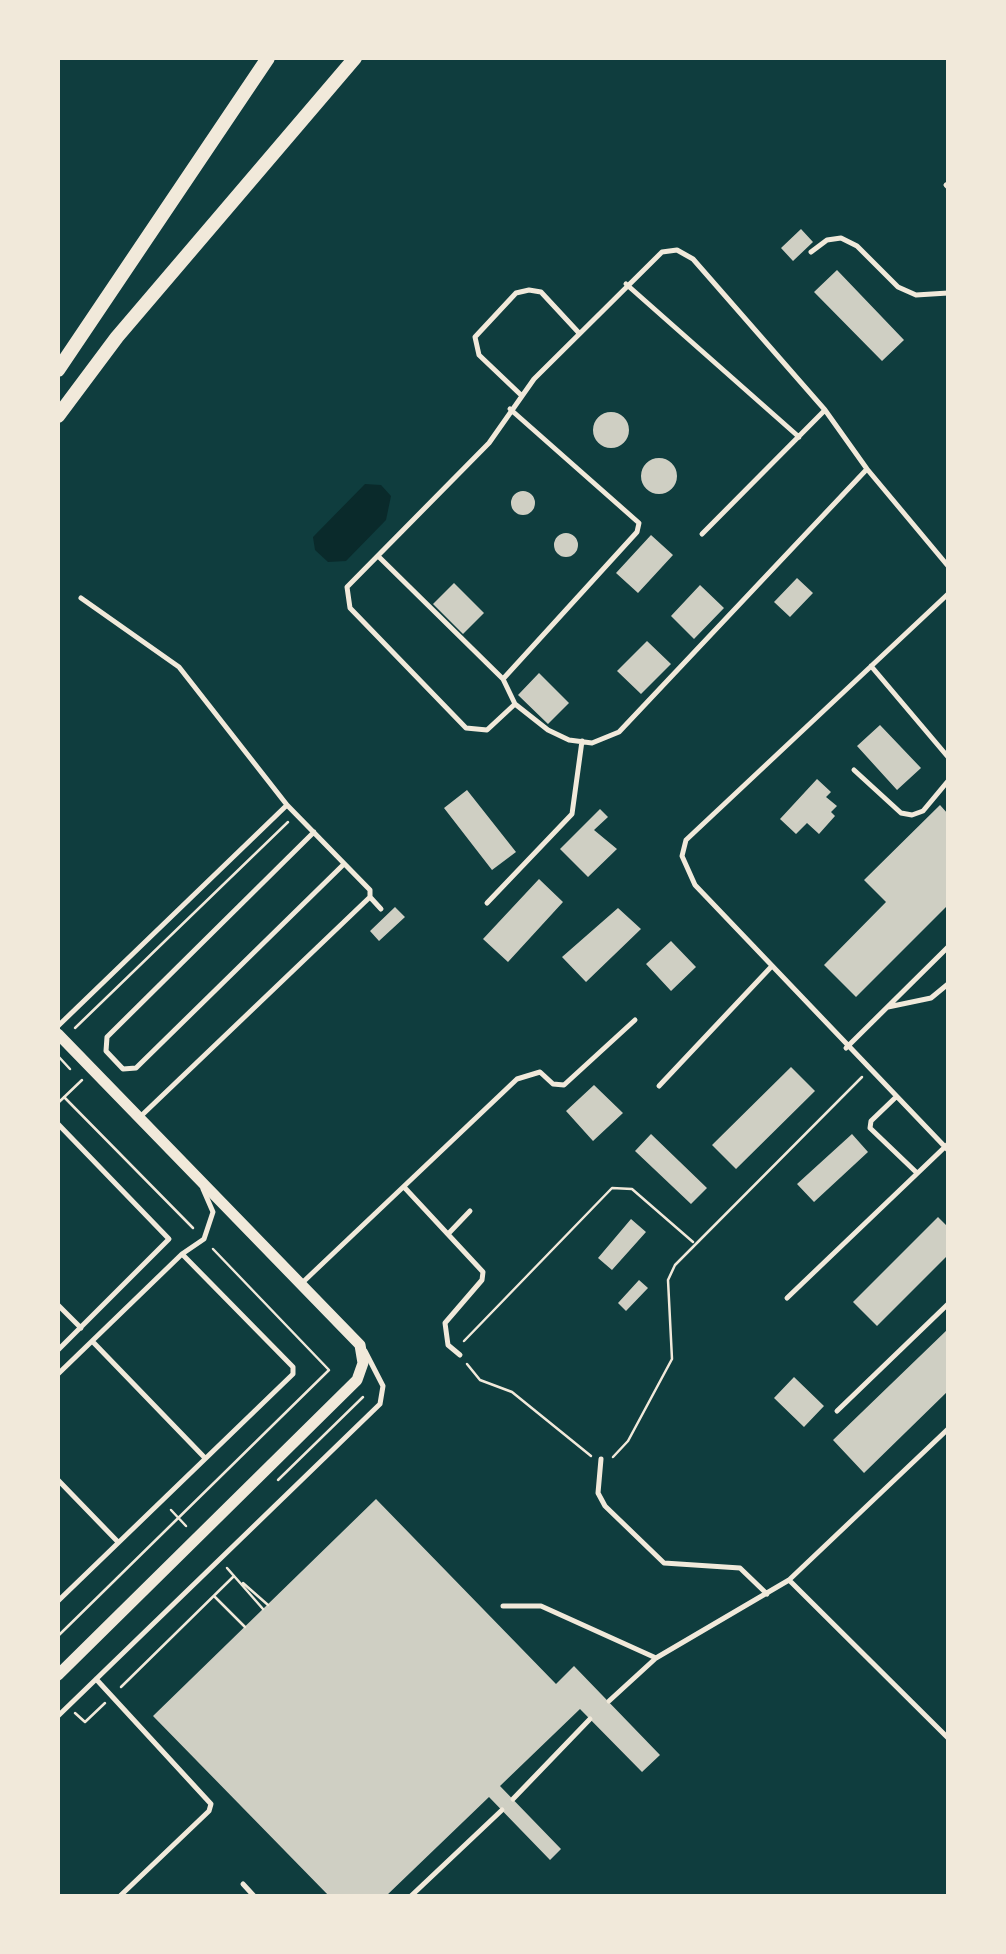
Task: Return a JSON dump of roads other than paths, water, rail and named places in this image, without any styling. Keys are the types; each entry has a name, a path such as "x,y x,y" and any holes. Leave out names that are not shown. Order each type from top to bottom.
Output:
{"main road":[{"path":"58,370 268,58"},
{"path":"58,416 118,338 354,58"}],"street":[{"path":"58,1030 360,1345 363,1363 356,1380 58,1675"}],"lane":[{"path":"810,252 828,240 841,238 857,246 898,286 916,295 948,293"},
{"path":"515,704 487,730 466,728 350,608 348,587 489,443 521,395 626,284 662,252 677,250 693,259 825,410 866,469 948,566"},
{"path":"626,284 799,436"},
{"path":"521,395 478,355 476,336 516,293 541,292 579,334"},
{"path":"503,679 637,532 639,523 510,410"},
{"path":"702,534 825,410"},
{"path":"378,556 503,679 515,704 548,730 592,742 618,732 866,469"},
{"path":"787,1298 948,1147 846,1048 686,874 682,856 686,840 948,594"},
{"path":"81,598 178,666 286,805 370,890 370,896 381,909"},
{"path":"871,666 948,757"},
{"path":"487,903 572,814 582,742"},
{"path":"854,770 901,813 912,815 922,811 948,780"},
{"path":"58,1030 286,805"},
{"path":"314,832 107,1037 106,1051 124,1069 136,1068 344,864"},
{"path":"139,1118 370,896"},
{"path":"846,1048 948,947"},
{"path":"659,1086 772,967"},
{"path":"885,1008 931,998 948,984"},
{"path":"302,1282 517,1078 540,1072 553,1084 564,1085 635,1020"},
{"path":"896,1097 871,1121 870,1128 918,1174"},
{"path":"58,1124 169,1239 58,1350"},
{"path":"58,1374 182,1254 204,1240 212,1212 200,1182"},
{"path":"404,1186 483,1272 482,1280 446,1323 448,1345 460,1355"},
{"path":"449,1232 470,1211"},
{"path":"58,1601 294,1370 182,1254"},
{"path":"58,1304 81,1328"},
{"path":"837,1411 948,1304"},
{"path":"92,1341 205,1458"},
{"path":"58,1716 380,1404 383,1386 360,1345"},
{"path":"609,1702 656,1658 789,1580 948,1429"},
{"path":"602,1459 598,1493 605,1506 664,1563 740,1568 767,1594"},
{"path":"58,1480 118,1542"},
{"path":"789,1580 948,1738"},
{"path":"503,1606 541,1606 656,1658"},
{"path":"96,1679 211,1804 120,1896"},
{"path":"514,1799 590,1718"},
{"path":"411,1896 502,1810"},
{"path":"243,1884 254,1896"}],"water":[{"path":"365,484 381,485 391,496 386,520 346,561 328,562 315,550 313,537"}]}
